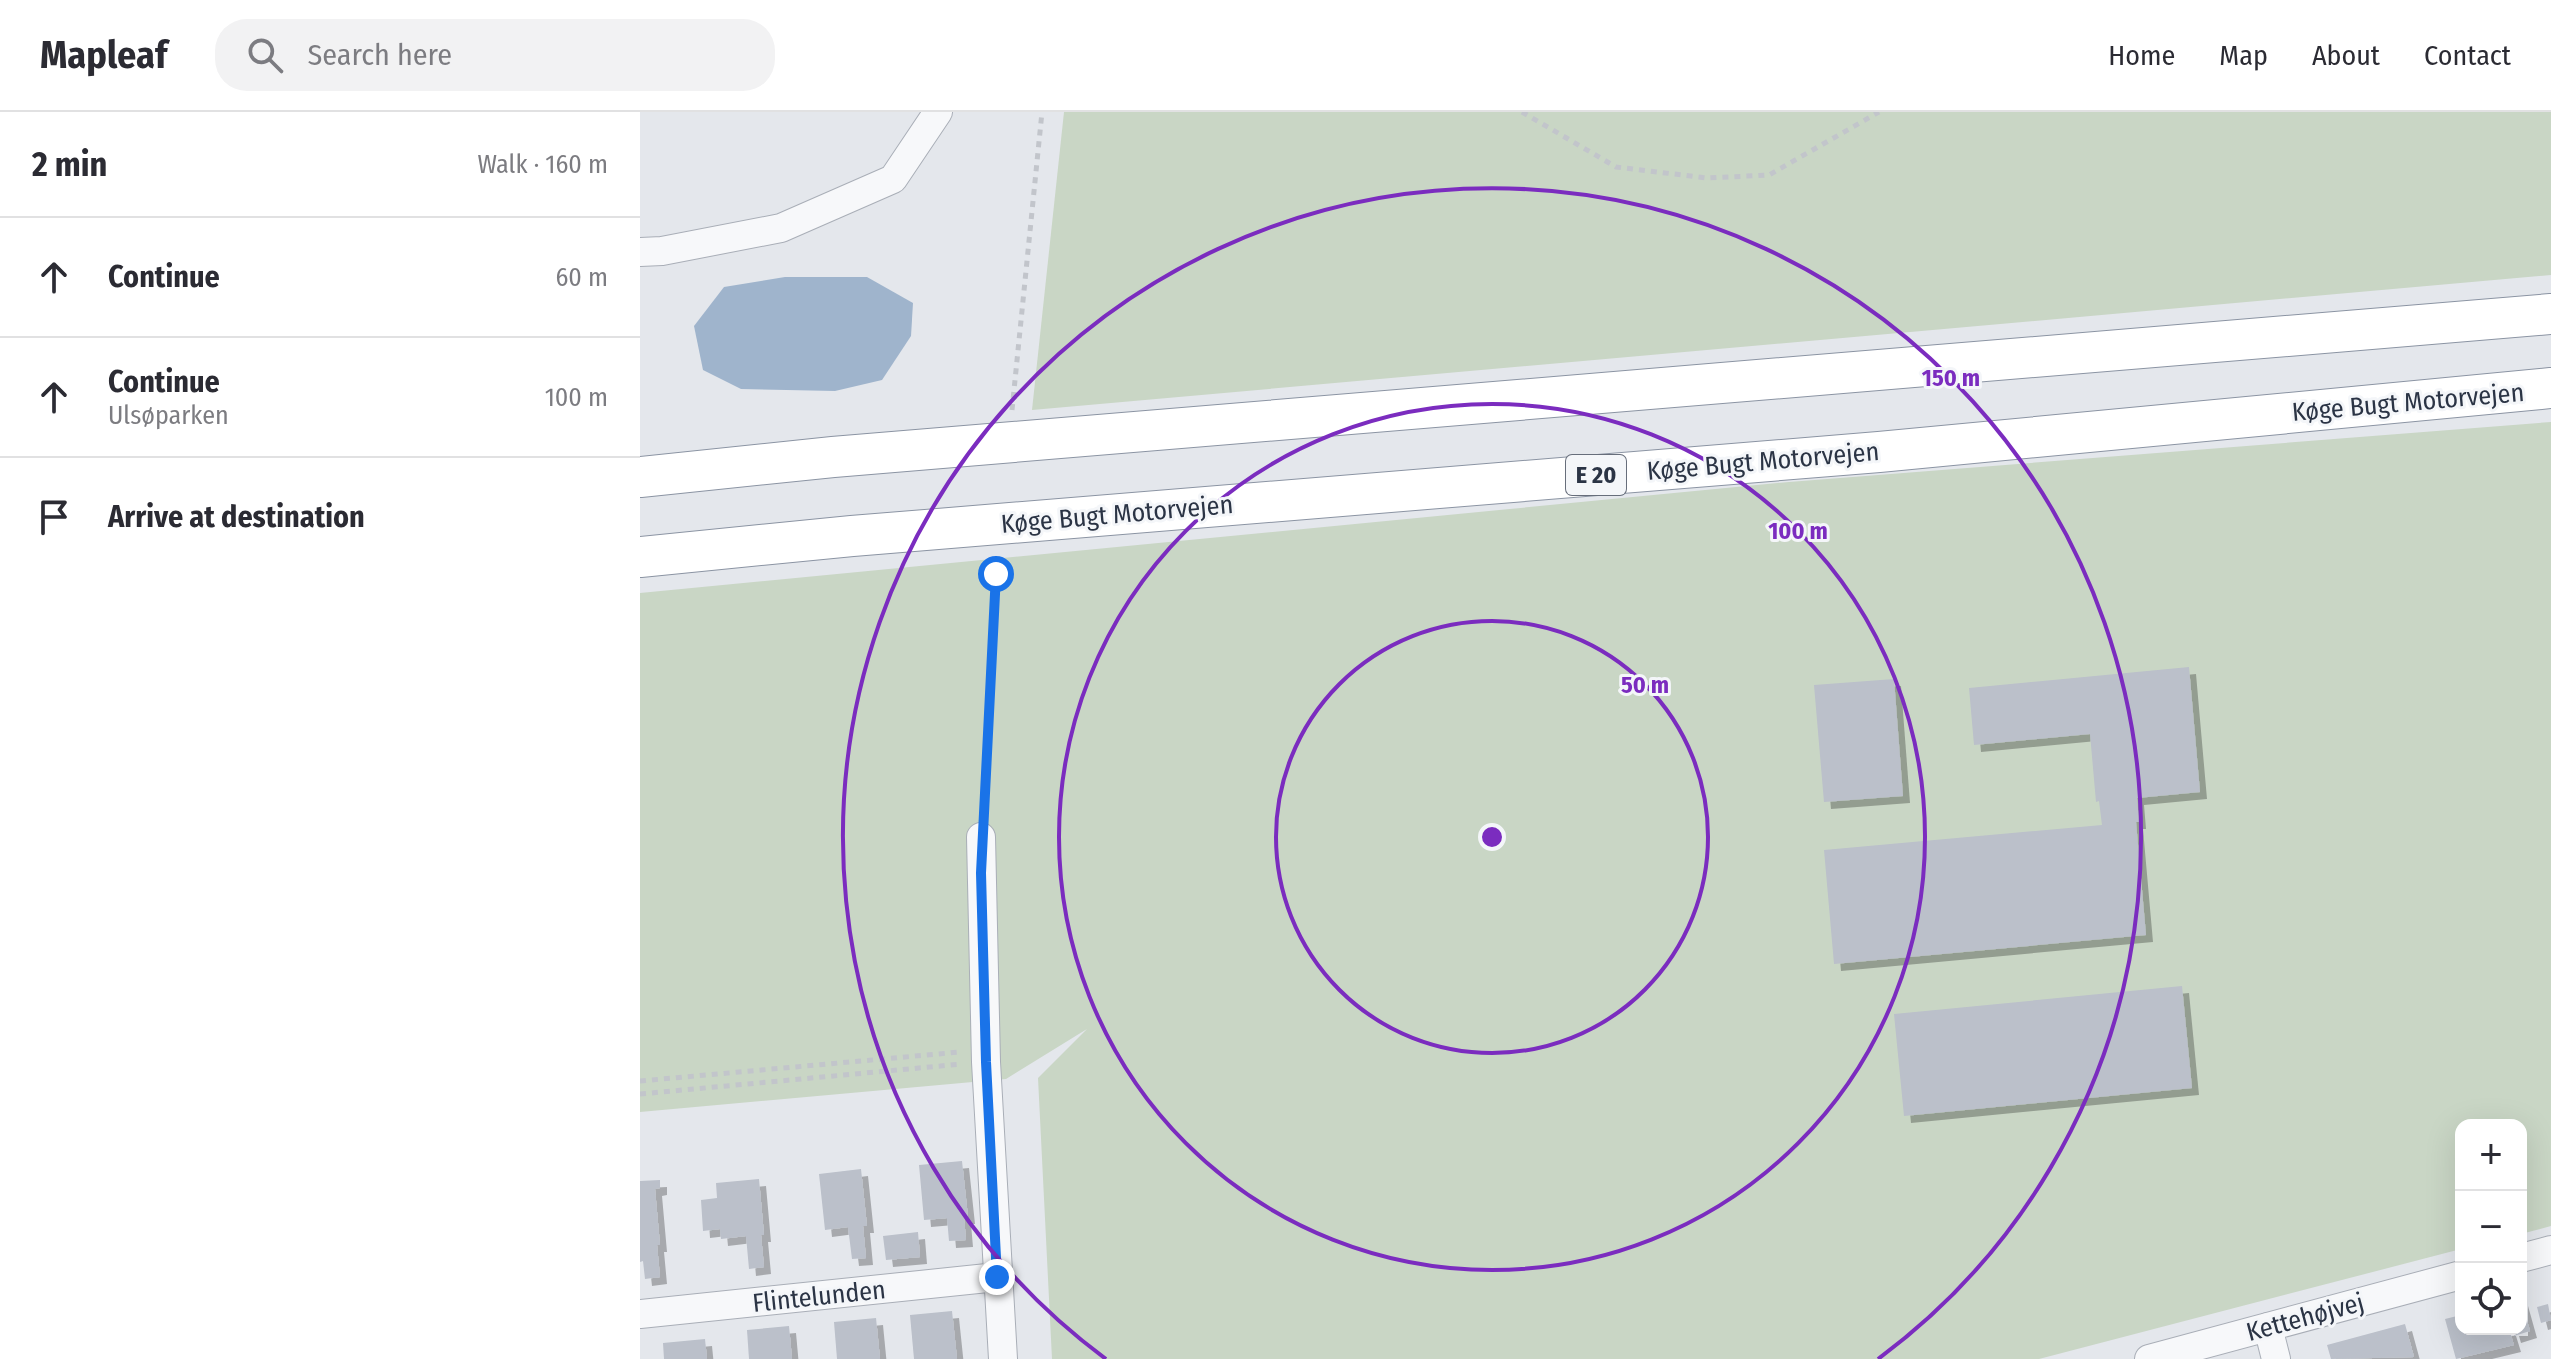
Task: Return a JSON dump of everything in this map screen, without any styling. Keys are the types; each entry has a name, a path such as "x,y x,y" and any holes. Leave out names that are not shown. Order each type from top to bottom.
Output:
{"highway":[{"path":"640,477 849,456 2551,314"},
{"name":"Køge Bugt Motorvejen","path":"640,557 868,535 1879,452 2551,388"}],"street":[{"path":"640,252 662,251 781,228 893,179 938,112"},
{"path":"981,837 986,1056 1003,1359"},
{"path":"2527,1256 2551,1250"},
{"name":"Flintelunden","path":"640,1314 997,1277"},
{"name":"Kettehøjvej","path":"2149,1359 2455,1277"},
{"path":"2268,1327 2276,1359"}],"path":[{"path":"1012,412 1042,112"},
{"path":"1522,112 1616,167 1707,178 1769,175 1879,112"},
{"path":"981,837 996,574"},
{"path":"640,1081 986,1056"},
{"path":"640,1094 986,1056"}],"green space":[{"path":"1064,112 2551,112 2551,275 1032,410"},
{"path":"2551,422 2551,1226 2527,1232 2527,1119 2455,1119 2455,1251 2039,1359 1052,1359 1038,1078 1087,1029 1006,1079 640,1112 640,593 1789,482"}],"water":[{"path":"785,277 867,277 913,303 911,336 882,380 835,391 741,389 703,370 694,326 724,287"}],"building":[{"path":"2189,667 2200,792 2137,798 2139,822 2136,822 2146,935 1834,964 1824,850 2102,825 2099,801 2096,802 2090,734 1974,745 1969,688"},
{"path":"1894,679 1903,796 1824,802 1814,685"},
{"path":"2182,986 2192,1088 1904,1116 1894,1014"},
{"path":"962,1161 968,1217 964,1217 966,1240 949,1241 947,1218 924,1220 919,1165"},
{"path":"861,1169 867,1226 863,1226 866,1258 852,1259 848,1227 825,1230 819,1174"},
{"path":"759,1179 764,1267 749,1269 746,1236 721,1239 720,1229 703,1231 701,1200 717,1198 716,1183"},
{"path":"660,1180 660,1188 655,1189 660,1277 645,1279 643,1261 640,1262 640,1181"},
{"path":"918,1232 920,1257 886,1260 883,1236"},
{"path":"2548,1304 2551,1320 2541,1323 2537,1307"},
{"path":"952,1311 957,1359 914,1359 910,1315"},
{"path":"2455,1316 2455,1335 2511,1335 2514,1345 2456,1359 2445,1319"},
{"path":"876,1318 880,1359 837,1359 834,1322"},
{"path":"2405,1324 2414,1357 2331,1359 2327,1345"},
{"path":"789,1326 792,1359 749,1359 747,1330"},
{"path":"705,1339 707,1359 664,1359 663,1343"}],"route":[{"path":"996,574 981,873 986,1062 997,1277"}]}
